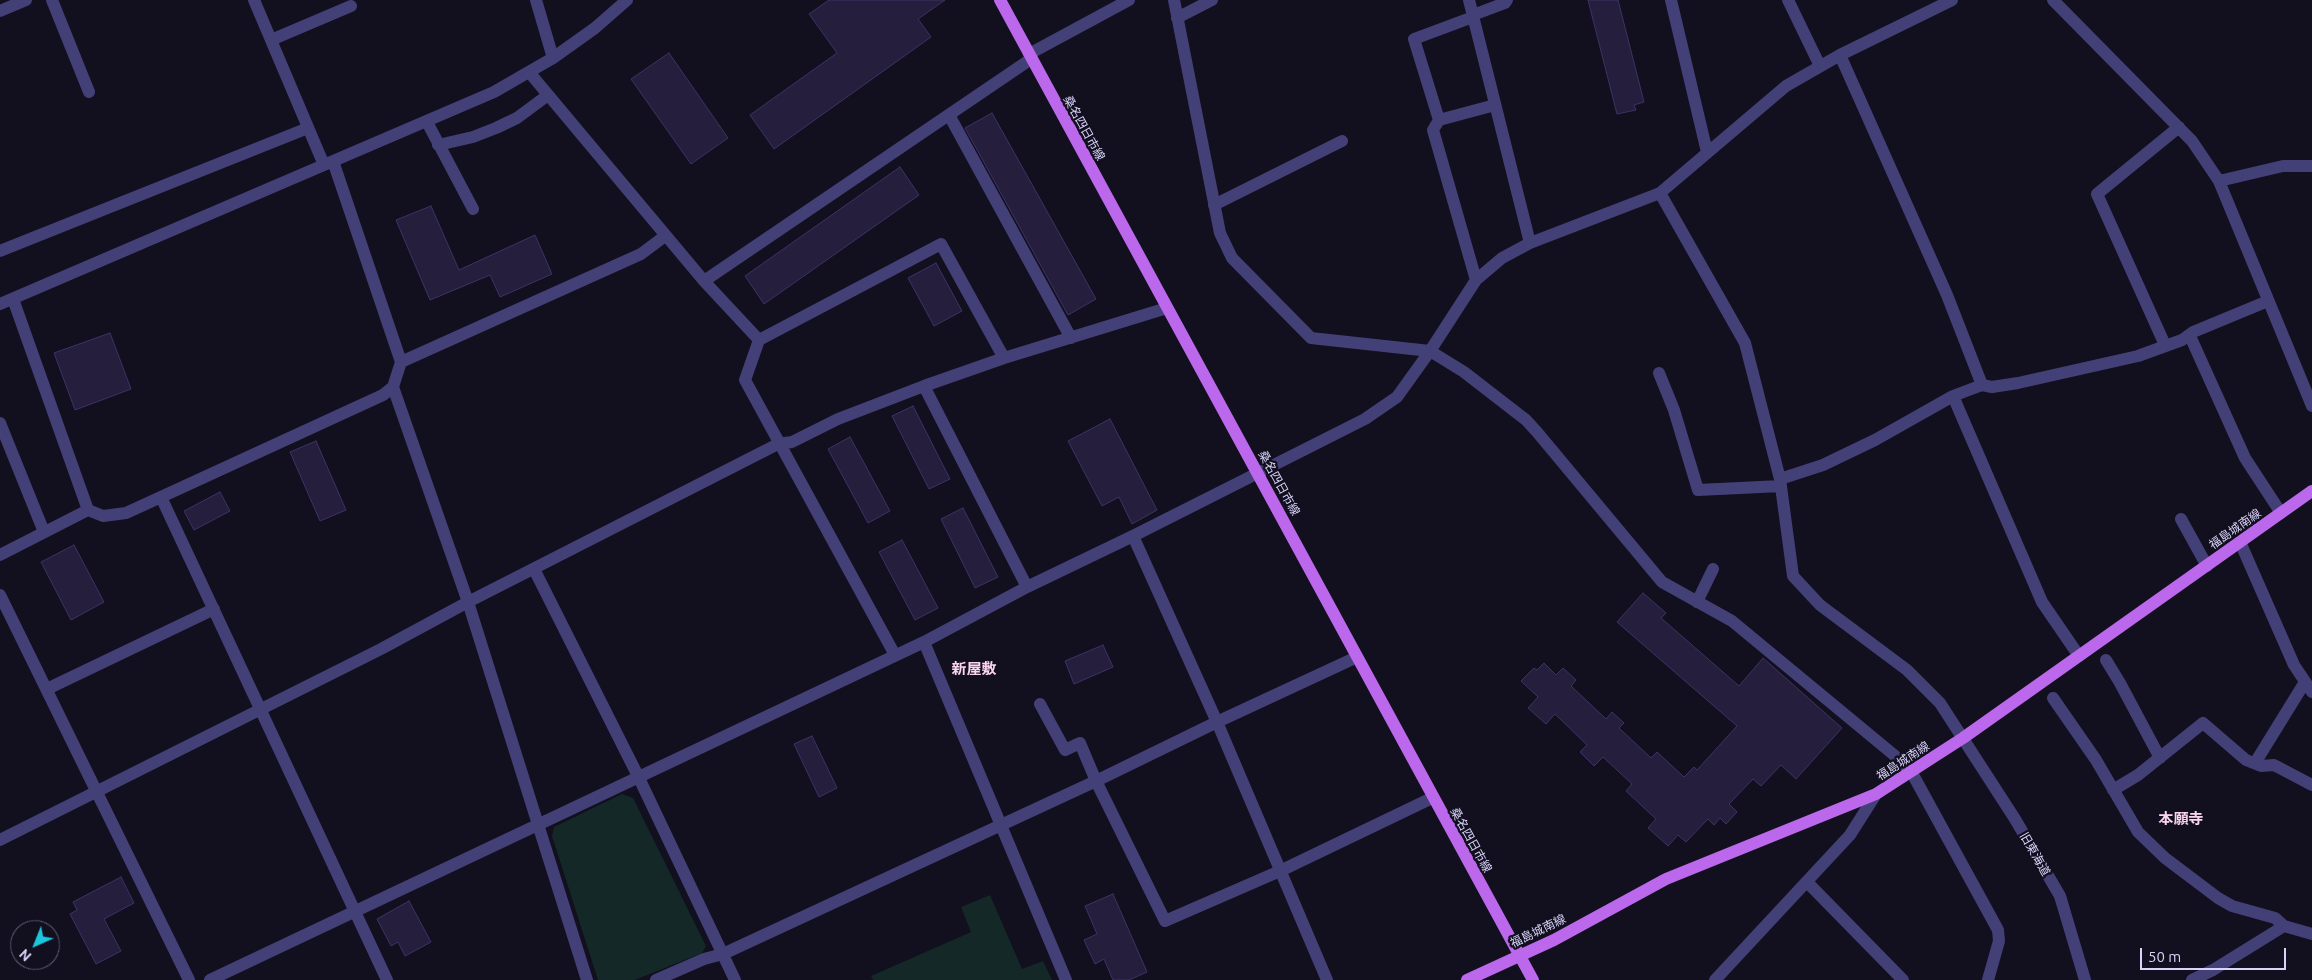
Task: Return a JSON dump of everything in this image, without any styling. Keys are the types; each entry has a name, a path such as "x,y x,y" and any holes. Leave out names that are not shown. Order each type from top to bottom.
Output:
{"main road":[{"name":"桑名四日市線","path":"1004,1 1030,57 1518,956 1533,980"},
{"name":"福島城南線","path":"1468,980 1666,879 1876,794 1912,773 1963,738 2312,491"}],"street":[{"path":"0,11 26,0"},
{"path":"52,0 89,92"},
{"path":"0,555 88,510 103,516 126,512 382,395 393,387 401,362 329,163 308,128 254,0"},
{"path":"536,0 553,58"},
{"path":"0,304 494,92 553,58 595,28 627,0"},
{"path":"704,281 1030,57 1130,0"},
{"path":"1174,0 1220,233 1232,258 1311,338 1430,351 1464,372 1526,420 1662,582 1732,621 1894,755 1912,773 1998,930 1999,940 1988,980"},
{"path":"1177,18 1212,0"},
{"path":"1469,0 1530,243"},
{"path":"1439,120 1414,39 1505,3 1507,0"},
{"path":"1670,0 1707,152"},
{"path":"1788,0 1820,66"},
{"path":"210,980 924,642 1027,586 1258,474 1381,410 1396,396 1430,351 1476,280 1502,258 1530,243 1660,193 1786,86 1840,55 1952,0"},
{"path":"2053,0 2192,140 2220,181 2312,406"},
{"path":"271,40 350,6"},
{"path":"1840,55 1947,295 1982,386"},
{"path":"529,72 665,236 759,340"},
{"path":"438,145 473,137 496,128 517,118 548,95"},
{"path":"1476,280 1433,130 1439,120 1495,105"},
{"path":"949,114 1071,338"},
{"path":"427,122 474,209"},
{"path":"2165,346 2097,194 2179,127"},
{"path":"0,251 308,128"},
{"path":"1214,205 1342,141"},
{"path":"2220,181 2283,166 2312,166"},
{"name":"旧東海道","path":"1660,193 1745,344 1780,483 1793,576 1820,606 1907,670 1940,703 2015,819 2060,896 2085,980"},
{"path":"401,362 640,254 665,236"},
{"path":"895,655 778,444 745,380 759,340 940,244 1004,358"},
{"path":"13,299 88,510"},
{"path":"1659,373 1674,410 1698,490 1780,483 1853,451 1954,396 1982,386 1992,388 2138,356 2190,336 2193,332 2268,301"},
{"path":"0,840 381,649 468,602 778,444 792,442 838,419 1004,358 1167,308"},
{"path":"2190,336 2245,458 2281,513"},
{"path":"924,386 1027,586"},
{"path":"393,387 468,602 587,980"},
{"path":"1954,396 2042,602 2079,656"},
{"path":"0,423 44,532"},
{"path":"161,497 357,912 387,980"},
{"path":"2181,519 2207,566"},
{"path":"1133,536 1217,722 1327,980"},
{"path":"2240,542 2294,664 2309,687 2255,763"},
{"path":"534,569 639,778 735,980"},
{"path":"1697,602 1714,569"},
{"path":"0,596 189,980"},
{"path":"47,689 214,609"},
{"path":"924,642 1066,980"},
{"path":"656,980 704,958 724,954 1357,657"},
{"path":"2106,660 2160,758"},
{"path":"2053,698 2096,760 2138,832 2164,858 2218,898 2232,906 2276,918 2284,926 2312,934"},
{"path":"1040,704 1065,750 1080,744 1096,781 1165,921 1280,871 1432,798"},
{"path":"2113,790 2138,775 2203,723 2246,760 2262,766 2274,765 2312,785"},
{"path":"1715,980 1850,835 1876,794"},
{"path":"1807,882 1904,980"},
{"path":"2192,980 2213,970 2284,926"}],"green space":[{"path":"622,794 633,798 706,946 702,953 635,980 598,980 552,836 554,827"},
{"path":"990,895 1022,969 1043,961 1052,980 873,980 871,976 971,932 961,907"}],"building":[{"path":"829,0 945,0 918,19 931,37 774,149 750,115 837,53 809,14"},
{"path":"1588,0 1618,0 1644,102 1634,105 1636,110 1617,114"},
{"path":"669,53 728,138 691,164 631,79"},
{"path":"992,113 1096,299 1068,315 965,128"},
{"path":"900,167 919,195 764,304 745,276"},
{"path":"431,206 459,270 535,235 552,274 500,297 490,275 430,300 396,220"},
{"path":"936,263 962,311 934,326 908,278"},
{"path":"110,333 131,389 75,410 54,353"},
{"path":"913,406 950,479 929,489 892,416"},
{"path":"1110,419 1157,510 1132,524 1119,497 1102,506 1068,441"},
{"path":"850,437 890,511 868,523 828,449"},
{"path":"316,441 346,510 320,521 290,452"},
{"path":"220,492 230,511 194,530 184,511"},
{"path":"963,508 998,577 975,588 941,519"},
{"path":"902,540 938,608 915,620 879,552"},
{"path":"74,545 104,602 71,620 41,562"},
{"path":"1643,593 1666,613 1661,618 1739,686 1763,658 1842,728 1796,779 1781,765 1761,786 1753,779 1729,804 1737,812 1726,824 1720,818 1714,825 1708,819 1686,842 1678,835 1668,846 1648,828 1656,819 1626,791 1632,784 1603,757 1594,766 1580,752 1587,745 1555,714 1546,724 1528,708 1538,697 1521,681 1534,668 1537,670 1544,663 1556,675 1563,668 1576,680 1571,686 1606,719 1612,712 1624,723 1619,728 1651,758 1657,752 1684,777 1694,767 1697,770 1737,726 1617,622"},
{"path":"1103,645 1113,667 1074,684 1065,661"},
{"path":"812,736 837,788 819,797 794,744"},
{"path":"121,877 134,903 104,919 121,951 96,964 70,914 77,910 73,902"},
{"path":"1113,894 1147,972 1129,980 1113,980 1104,959 1095,964 1084,940 1097,934 1085,906"},
{"path":"409,901 431,942 405,956 398,942 391,946 377,919"}],"district":[{"name":"新屋敷","path":"974,669"},
{"name":"本願寺","path":"2181,819"}]}
